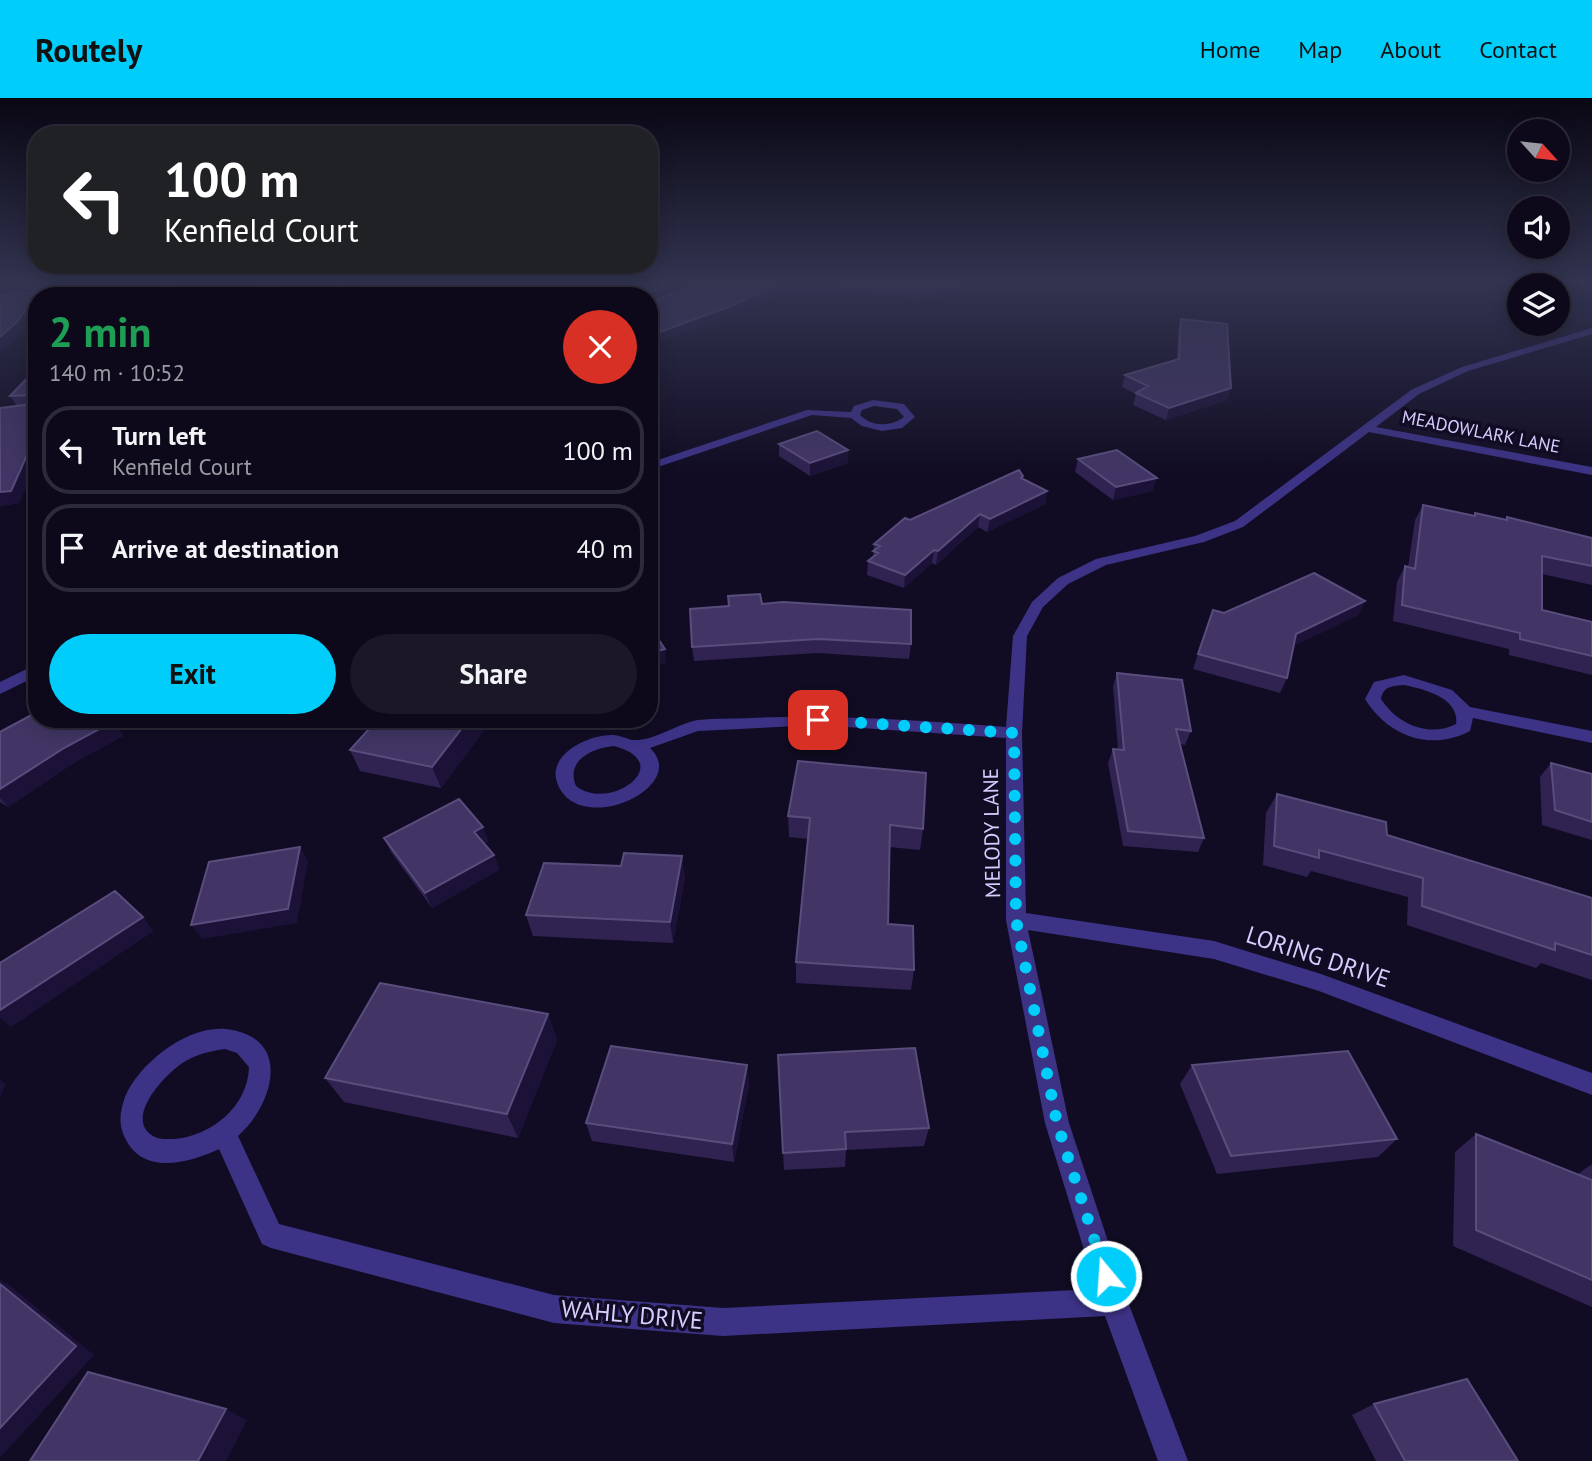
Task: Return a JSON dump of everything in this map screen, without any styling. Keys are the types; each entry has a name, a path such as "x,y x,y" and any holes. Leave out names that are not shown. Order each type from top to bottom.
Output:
{"street":[{"name":"MELODY LANE","path":"1173,1461 1114,1302 1057,1123 1016,920 1014,733 1020,636 1037,605 1063,581 1101,562 1199,539 1239,524 1415,392 1465,369 1543,346"},
{"path":"658,464 811,412 854,415"},
{"name":"MEADOWLARK LANE","path":"1365,428 1592,471"},
{"path":"0,689 28,674"},
{"path":"1464,711 1467,720 1457,733 1432,736 1416,732 1386,717 1373,699 1373,691 1380,684 1390,681 1419,683 1447,695 1464,711 1592,737"},
{"path":"639,746 647,753 651,772 646,782 624,798 593,801 580,798 570,791 564,782 563,772 567,762 587,746 614,740 639,746 697,726 818,720 1014,733"},
{"name":"LORING DRIVE","path":"1016,920 1214,950 1321,983 1592,1084"},
{"path":"225,1039 242,1042 254,1050 261,1063 261,1080 254,1098 242,1116 224,1133 203,1145 180,1151 159,1152 143,1145 133,1132 131,1115 137,1097 148,1079 165,1063 185,1050 205,1042 225,1039"},
{"name":"WAHLY DRIVE","path":"224,1133 271,1235 554,1309 723,1322 1114,1302"}],"building":[{"path":"1180,346 1228,346 1231,388 1169,408 1136,393 1148,386 1125,375 1179,359"},
{"path":"28,377 28,395 10,396"},
{"path":"28,404 28,453 11,491 0,492 0,408"},
{"path":"817,431 848,450 810,463 779,444"},
{"path":"1117,450 1157,478 1116,487 1078,459"},
{"path":"1019,470 1023,476 1021,478 1047,491 990,519 980,514 938,551 934,550 905,575 868,561 878,553 873,551 880,546 874,544 905,518 910,520"},
{"path":"1423,505 1475,516 1475,513 1507,520 1507,517 1592,538 1592,566 1542,556 1542,610 1592,622 1592,656 1520,639 1520,633 1402,605 1405,566 1415,569"},
{"path":"1314,573 1365,601 1296,634 1287,678 1198,654 1213,610 1224,613"},
{"path":"760,594 762,604 783,602 911,610 911,644 818,639 692,647 690,609 729,606 728,596"},
{"path":"658,638 665,649 658,651"},
{"path":"1117,673 1182,680 1191,731 1176,729 1204,838 1128,831 1113,749 1124,750"},
{"path":"28,717 28,728 101,728 0,789 0,732"},
{"path":"370,728 462,728 432,767 350,750"},
{"path":"798,761 926,773 923,829 890,825 888,924 913,926 914,970 796,962 810,818 788,816"},
{"path":"1551,763 1592,774 1592,822 1555,810"},
{"path":"1277,794 1386,822 1387,835 1592,898 1592,955 1555,943 1555,950 1422,906 1423,878 1319,850 1319,858 1274,846"},
{"path":"459,799 483,827 474,832 494,855 425,893 384,838"},
{"path":"300,847 288,909 191,925 209,862"},
{"path":"624,853 682,856 670,922 526,915 544,863 621,866"},
{"path":"115,891 143,917 0,1010 0,963"},
{"path":"380,983 548,1014 507,1114 325,1078"},
{"path":"611,1046 747,1065 732,1144 586,1123"},
{"path":"915,1048 929,1128 845,1132 846,1149 783,1153 778,1055"},
{"path":"1348,1051 1397,1139 1231,1156 1192,1065"},
{"path":"1476,1134 1592,1180 1592,1280 1476,1230"},
{"path":"0,1284 76,1346 0,1428"},
{"path":"88,1372 226,1409 198,1461 30,1461"},
{"path":"1467,1379 1518,1461 1405,1461 1374,1404"}],"route":[{"path":"818,720 1014,733 1016,920 1057,1123 1106,1276"}]}
